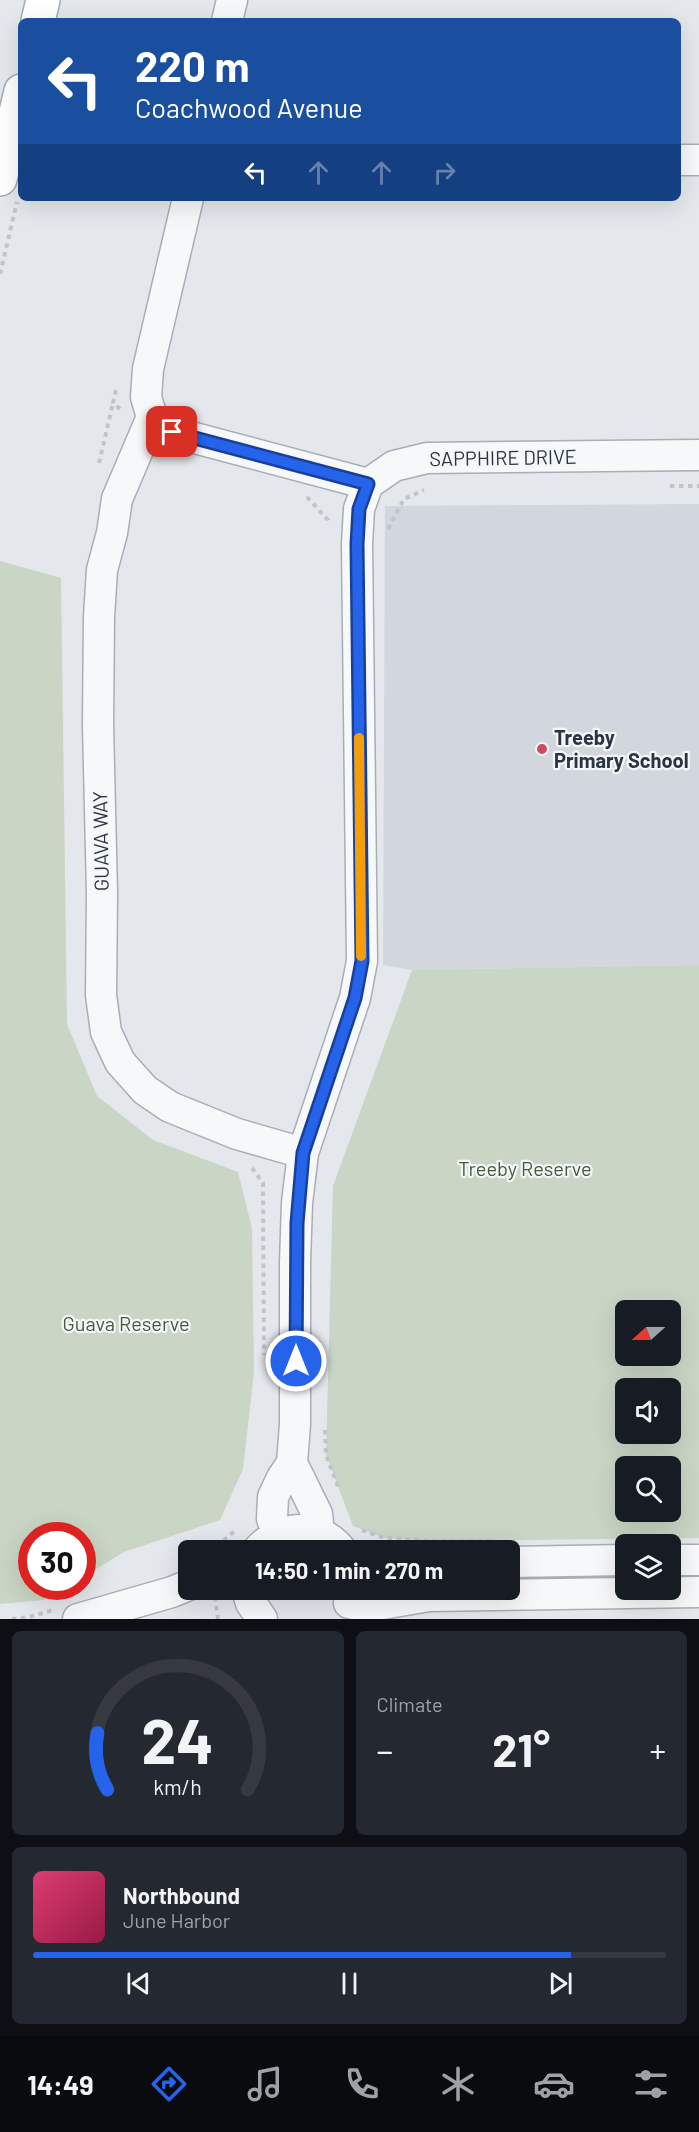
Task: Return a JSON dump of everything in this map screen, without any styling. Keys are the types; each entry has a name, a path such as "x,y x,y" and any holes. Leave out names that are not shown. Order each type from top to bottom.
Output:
{"main road":[{"path":"39,18 43,0"},
{"path":"9,188 18,115"}],"street":[{"path":"228,18 232,0"},
{"path":"681,160 699,160"},
{"path":"187,201 148,369 146,397 152,417 172,432 368,484 359,509 357,544 362,961 355,998 303,1153 297,1223 296,1424 292,1463 273,1497 272,1519 267,1540"},
{"name":"GUAVA WAY","path":"152,417 117,499 112,532 102,570 98,725 102,893 101,995 106,1032 120,1062 145,1090 170,1107 237,1134 303,1153"},
{"name":"SAPPHIRE DRIVE","path":"368,484 393,466 427,458 699,455"},
{"path":"292,1463 316,1514 338,1537"},
{"path":"271,1540 291,1529 305,1529 338,1537"},
{"path":"520,1552 615,1559"},
{"path":"681,1560 699,1560"},
{"path":"78,1619 178,1590"},
{"path":"346,1604 364,1607 429,1596 699,1592"}],"path":[{"path":"0,274 9,188"},
{"path":"664,486 699,486"},
{"path":"385,533 404,498 428,488"},
{"path":"246,1160 263,1183 264,1361"},
{"path":"325,1421 326,1455 341,1496"},
{"path":"224,1540 240,1526"},
{"path":"338,1537 419,1540"},
{"path":"215,1600 218,1619"}],"shaded area":[{"name":"Treeby Primary School","path":"699,504 699,965 412,970 383,965 385,506"}],"green space":[{"name":"Guava Reserve","path":"0,561 61,578 67,1024 97,1096 153,1140 238,1172 252,1229 254,1372 243,1469 220,1520 124,1552 96,1569 96,1522 18,1522 18,1600 44,1600 0,1604"},
{"name":"Treeby Reserve","path":"699,965 699,1538 681,1538 681,1534 615,1534 615,1539 419,1540 384,1538 353,1526 326,1455 333,1186 412,970"}],"slow traffic":[{"path":"359,738 361,956"}],"place":[{"name":"Treeby Primary School","path":"542,749"}],"route":[{"path":"172,432 368,484 359,509 357,544 362,961 355,998 303,1153 297,1203 296,1361"}]}
